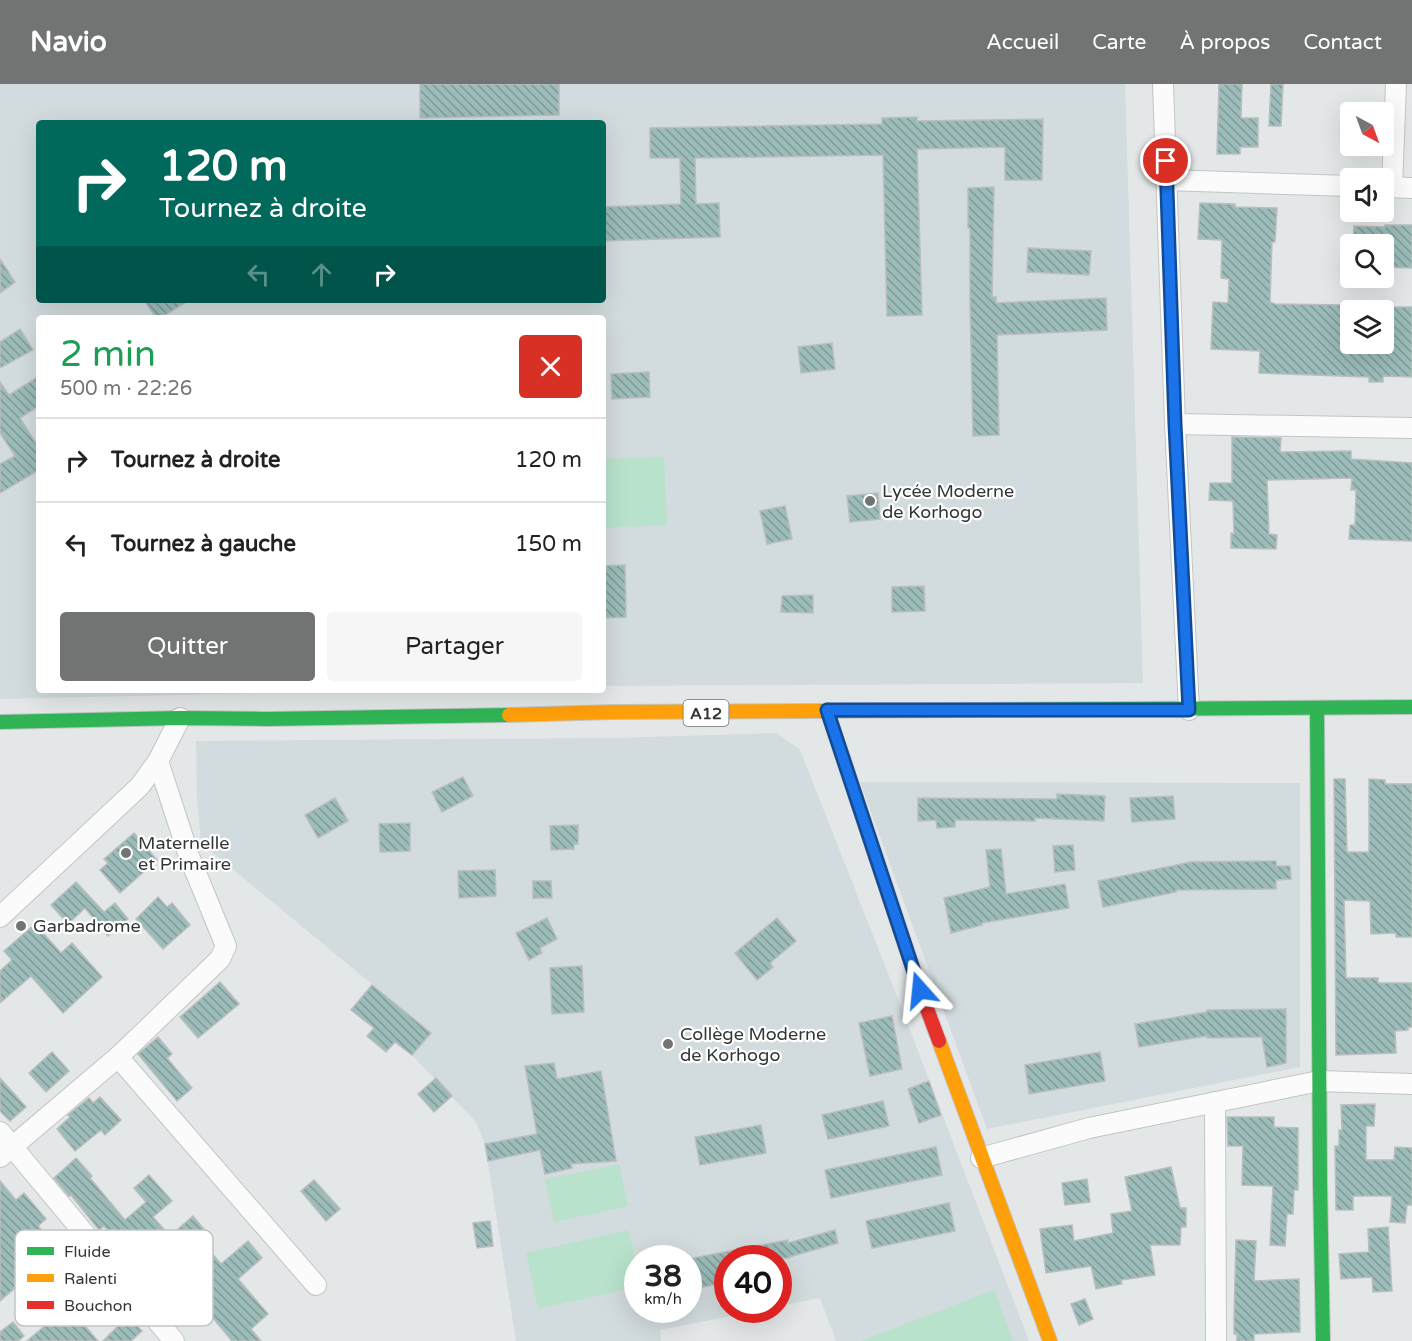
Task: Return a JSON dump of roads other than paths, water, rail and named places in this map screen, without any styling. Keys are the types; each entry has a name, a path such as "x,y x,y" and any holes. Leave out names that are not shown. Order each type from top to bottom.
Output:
{"main road":[{"name":"A12","path":"0,722 436,715 539,716 614,712 1412,707"},
{"path":"1317,708 1319,1192 1323,1341"},
{"path":"827,710 920,990 1050,1341"}],"street":[{"path":"1163,84 1175,424 1189,710"},
{"path":"1389,168 1396,84"},
{"path":"1166,180 1340,186"},
{"path":"1394,187 1412,188"},
{"path":"1175,424 1412,428"},
{"path":"4,908 140,786 158,761 180,718"},
{"path":"78,1230 4,1145 118,1057 220,959 226,946 189,856 158,761"},
{"path":"118,1057 316,1285"},
{"path":"981,1158 1089,1128 1319,1081 1412,1084"},
{"path":"1215,1102 1216,1341"},
{"path":"161,1326 174,1341"}],"place":[{"name":"Lycée Moderne de Korhogo","path":"870,501"},
{"name":"Maternelle et Primaire","path":"126,853"},
{"name":"Garbadrome","path":"21,926"},
{"name":"Collège Moderne de Korhogo","path":"668,1044"}]}
